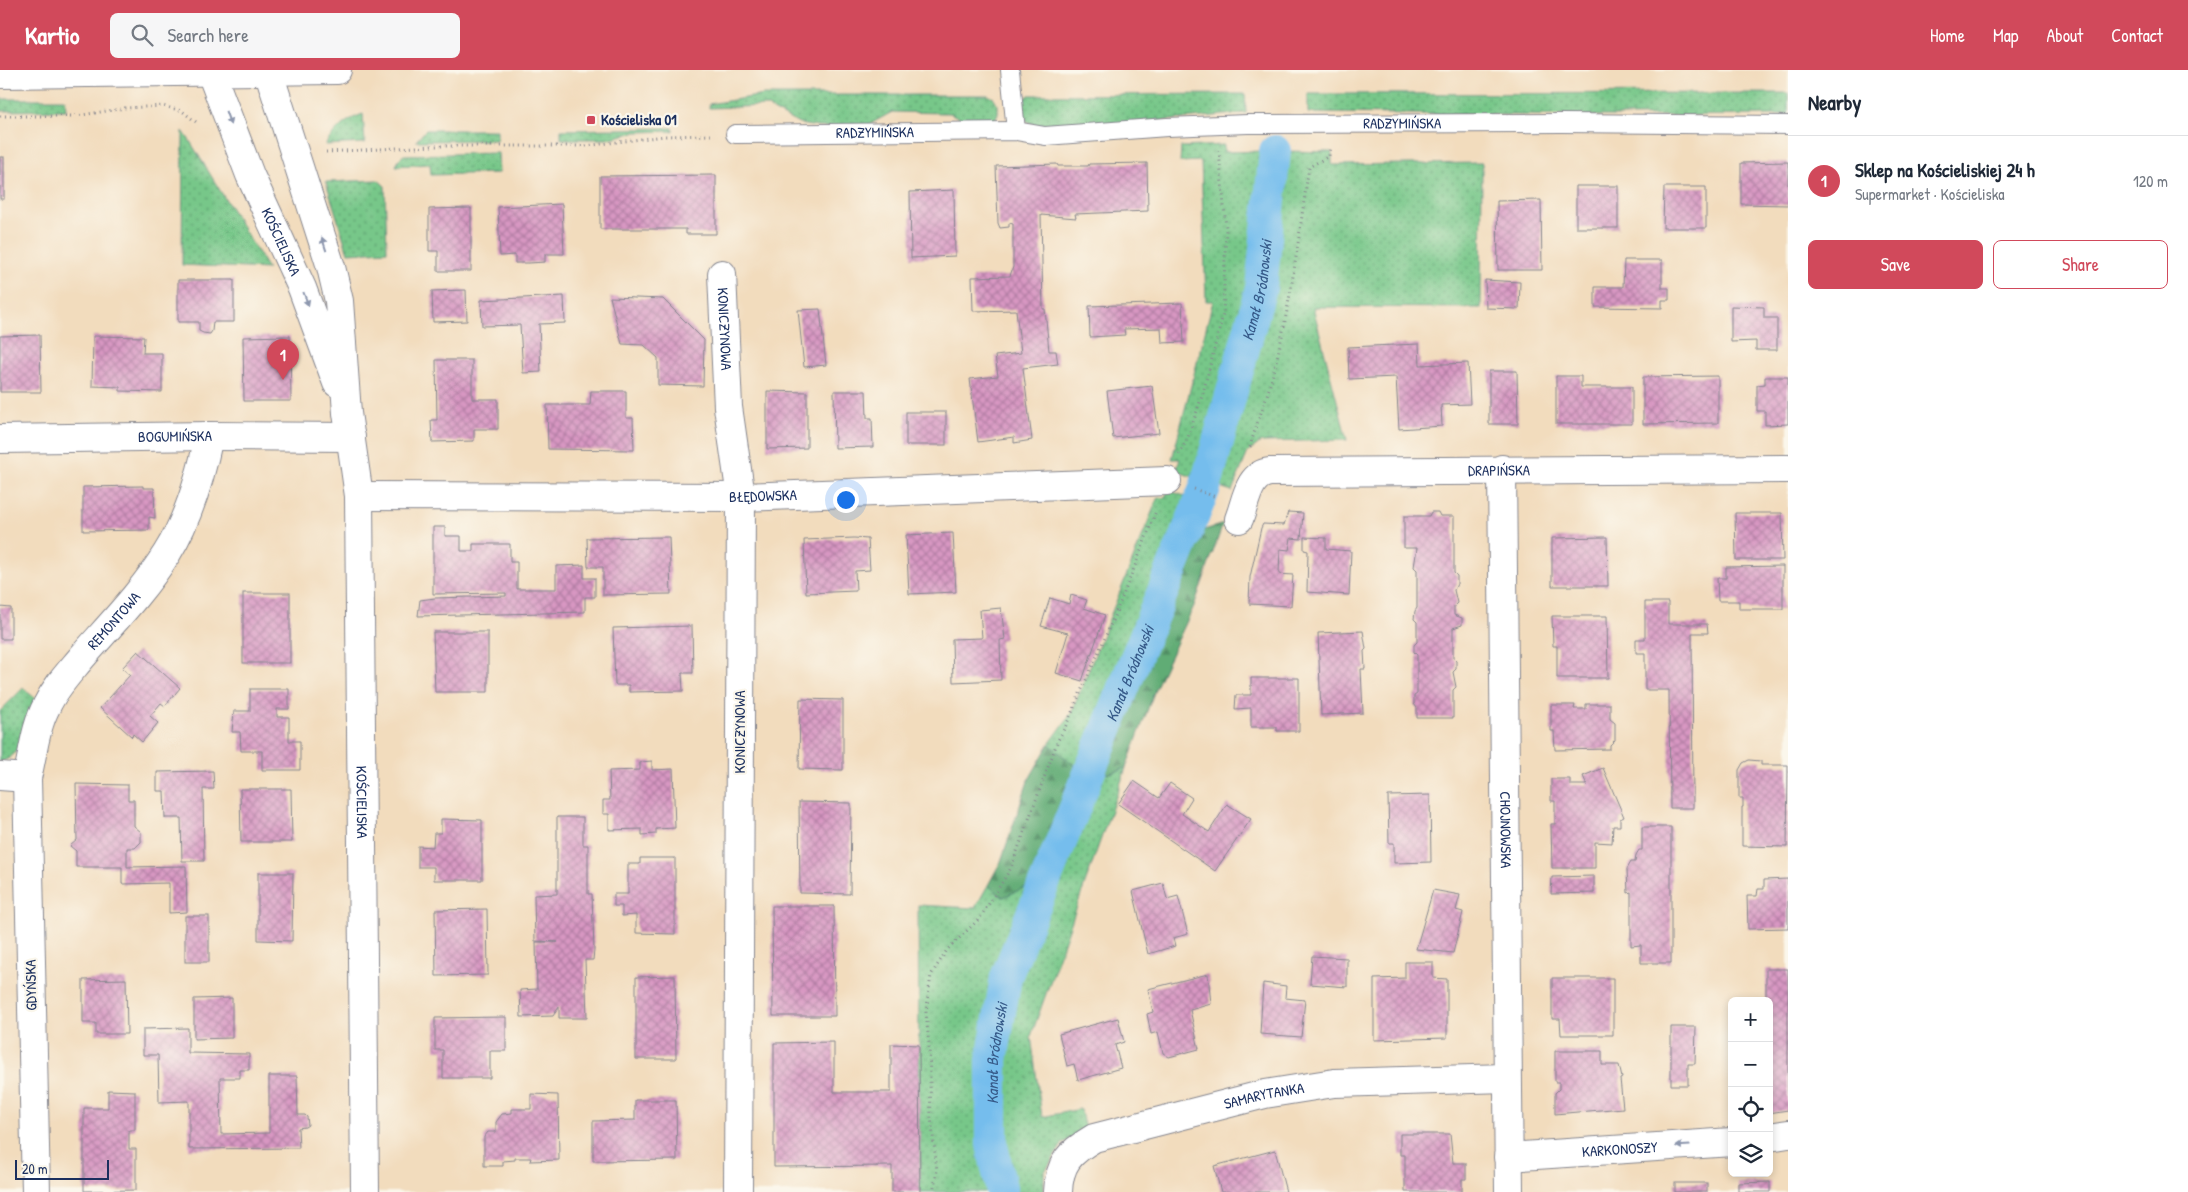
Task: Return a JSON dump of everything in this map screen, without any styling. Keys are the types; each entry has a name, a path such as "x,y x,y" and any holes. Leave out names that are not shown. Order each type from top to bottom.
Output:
{"street":[{"path":"0,74 337,70"},
{"name":"KOŚCIELISKA","path":"211,71 248,169 302,288 349,425"},
{"name":"KOŚCIELISKA","path":"268,71 338,294 349,425 359,496 365,1192"},
{"name":"KONICZYNOWA","path":"722,274 728,407 741,497 738,1192"},
{"name":"BOGUMIŃSKA","path":"0,439 210,436 349,425"},
{"name":"REMONTOWA","path":"27,778 38,728 45,707 55,689 131,600 168,552 184,520 198,484 210,436"},
{"name":"DRAPIŃSKA","path":"1239,519 1254,480 1263,473 1502,469 1788,469"},
{"name":"CHOJNOWSKA","path":"1502,469 1508,1192"},
{"name":"BŁĘDOWSKA","path":"359,496 741,497 1172,490"},
{"path":"0,776 27,778"},
{"name":"GDYŃSKA","path":"27,778 36,1192"},
{"name":"SAMARYTANKA","path":"1058,1192 1059,1177 1065,1162 1077,1148 1094,1138 1265,1094 1334,1082 1507,1078"},
{"path":"1773,1136 1788,1134"},
{"name":"KARKONOSZY","path":"1508,1156 1728,1142"}],"lane":[{"path":"1010,70 1016,131"},
{"name":"RADZYMIŃSKA","path":"735,134 1016,131 1045,136 1167,127 1248,124 1561,123 1788,125"}],"path":[{"path":"0,116 76,116 125,108 170,106 188,114 198,124"},
{"path":"321,152 433,146 585,146 665,136 735,134"},
{"path":"1249,450 1268,392 1285,318 1308,167 1329,156 1332,140"},
{"path":"1183,448 1202,394 1223,315 1226,228 1219,142"},
{"path":"933,1192 937,1171 931,1117 926,1012 931,975 947,950 980,918 1011,868 1058,740 1070,721 1082,688 1172,490 1219,498"}],"green space":[{"path":"1788,93 1788,115 1611,116 1308,113 1308,94"},
{"path":"1245,94 1246,113 1135,123 1091,126 1039,126 1027,121 1023,116 1022,110 1023,100 1029,95"},
{"path":"764,95 988,95 994,98 998,105 998,113 995,120 989,125 974,126 950,113 892,112 863,128 817,127 799,124 766,106 709,108 709,104"},
{"path":"0,99 65,99 66,110 0,111"},
{"path":"363,114 365,143 325,145 341,126"},
{"path":"673,128 673,131 636,132 607,139 561,139 561,130"},
{"path":"426,130 497,130 497,140 416,141"},
{"path":"183,131 188,138 268,269 182,265"},
{"path":"1224,145 1224,152 1265,151 1250,292 1219,409 1196,478 1176,471 1180,459 1172,459 1213,301 1206,301 1201,161 1180,162 1181,147"},
{"path":"1285,151 1332,152 1332,165 1482,163 1481,308 1313,307 1347,440 1261,442 1248,452 1232,491 1214,485 1249,387 1266,318 1275,263"},
{"path":"498,153 499,173 431,175 430,164 396,166 399,159 404,155"},
{"path":"378,180 385,186 387,251 348,253 326,182"},
{"path":"1168,490 1190,498 1077,768 1049,744 1071,714 1158,497 1165,498"},
{"path":"1223,524 1194,606 1156,687 1126,768 1107,774 1103,762 1198,532"},
{"path":"23,688 37,700 29,727 16,752 0,762 0,711"},
{"path":"1049,744 1077,768 1034,879 1026,887 1003,897 988,885 1001,861 1028,781"},
{"path":"1103,762 1107,774 1126,768 1031,1036 1042,1117 1080,1109 1086,1131 1063,1143 1044,1173 1044,1192 1010,1192 1003,1154 1000,1083 1015,985 1067,848"},
{"path":"1034,879 999,964 982,1057 980,1116 982,1154 989,1192 920,1192 918,905 975,908 988,885 1003,897 1026,887"}],"building":[{"path":"0,157 4,157 4,199 0,199"},
{"path":"1788,162 1788,205 1741,204 1741,163"},
{"path":"1147,163 1148,211 1075,214 1076,218 1041,215 1043,309 1045,309 1049,351 1056,351 1058,364 1023,368 1032,440 1014,443 1014,437 978,442 970,379 998,376 995,356 1021,353 1016,310 973,311 972,277 1010,276 1013,267 1013,224 1009,223 1009,227 1000,228 998,223 996,166 1057,164 1058,166 1088,166 1089,164"},
{"path":"716,175 716,234 686,234 686,229 600,229 600,176"},
{"path":"1576,186 1618,186 1618,228 1576,228"},
{"path":"1664,187 1706,187 1706,228 1663,228"},
{"path":"954,190 955,256 911,258 910,192"},
{"path":"1541,200 1542,270 1498,270 1497,201"},
{"path":"562,204 564,254 545,254 545,262 529,263 515,263 515,255 500,256 498,207"},
{"path":"471,208 471,271 438,271 438,251 429,251 429,209"},
{"path":"1624,260 1662,260 1662,288 1669,288 1669,300 1662,300 1662,308 1595,307 1595,287 1623,287"},
{"path":"178,280 234,280 234,322 213,322 210,334 199,331 199,322 178,322"},
{"path":"1485,280 1520,282 1519,309 1486,308"},
{"path":"466,290 467,321 433,322 432,291"},
{"path":"564,296 565,323 539,324 541,372 523,373 520,325 482,326 481,300"},
{"path":"610,297 663,299 704,340 703,386 658,385 658,358 644,345 622,344"},
{"path":"1182,303 1184,342 1162,343 1161,328 1124,329 1125,335 1090,337 1089,306"},
{"path":"1731,306 1764,307 1764,318 1777,318 1777,350 1756,350 1756,341 1731,342"},
{"path":"820,309 826,365 804,367 798,310"},
{"path":"40,335 41,392 0,392 0,336"},
{"path":"93,336 144,337 143,353 162,353 162,392 120,391 120,387 92,386"},
{"path":"290,336 291,401 244,401 243,337"},
{"path":"1419,344 1420,365 1468,363 1470,404 1441,405 1442,426 1399,429 1396,377 1349,379 1348,347"},
{"path":"436,360 472,360 472,399 498,399 498,429 474,429 474,441 432,442 431,420 437,420"},
{"path":"1489,371 1517,371 1518,424 1489,424"},
{"path":"1556,376 1581,376 1581,387 1632,387 1632,424 1556,424"},
{"path":"1718,376 1718,423 1643,424 1643,377"},
{"path":"1765,377 1788,377 1788,424 1765,425 1765,411 1757,411 1757,385 1765,384"},
{"path":"1152,386 1159,433 1113,438 1107,391"},
{"path":"591,391 626,391 626,418 633,418 634,450 548,449 547,405 590,405"},
{"path":"767,391 807,392 807,448 767,449"},
{"path":"834,391 866,391 867,418 872,418 873,447 835,448"},
{"path":"906,412 946,412 946,445 906,445"},
{"path":"143,486 143,488 154,488 155,518 149,517 149,530 83,531 83,487"},
{"path":"1288,512 1303,513 1301,539 1291,538 1289,550 1280,549 1279,574 1293,575 1291,606 1249,604 1250,577 1261,528 1263,524 1284,525"},
{"path":"1431,512 1438,512 1440,516 1454,516 1454,573 1457,576 1457,584 1454,590 1457,603 1454,606 1454,615 1462,618 1462,625 1453,628 1453,658 1456,661 1456,669 1453,672 1456,687 1453,690 1453,718 1417,718 1417,708 1414,704 1414,696 1417,694 1417,655 1414,652 1414,645 1417,642 1417,622 1414,619 1417,608 1417,570 1414,567 1417,548 1404,548 1404,516 1429,516"},
{"path":"1735,513 1782,513 1783,560 1736,560"},
{"path":"433,527 445,527 445,536 461,536 461,551 473,551 473,544 510,544 510,562 517,562 517,589 556,589 556,566 584,565 584,578 595,578 595,597 585,597 585,612 418,616 420,600 506,596 506,593 433,594"},
{"path":"953,533 956,592 909,594 906,535"},
{"path":"669,537 671,594 603,595 603,567 588,567 587,538"},
{"path":"1304,537 1326,538 1326,549 1351,551 1349,595 1307,592 1308,551 1304,550"},
{"path":"1607,537 1608,586 1552,586 1552,538"},
{"path":"868,539 870,570 855,571 856,591 806,593 804,540"},
{"path":"1783,566 1783,609 1739,609 1739,601 1718,601 1717,578 1726,578 1726,567"},
{"path":"243,593 290,593 290,663 243,663"},
{"path":"1071,595 1087,600 1084,608 1105,615 1082,681 1056,673 1068,633 1041,626 1050,598 1069,604"},
{"path":"1645,602 1668,602 1668,624 1707,624 1708,633 1692,633 1693,808 1670,808 1669,690 1645,690 1645,653 1636,653 1636,639 1645,639"},
{"path":"0,607 11,608 11,639 0,639"},
{"path":"1001,608 1005,639 1000,640 1001,680 953,682 952,639 982,638 980,610"},
{"path":"1552,616 1607,616 1608,678 1557,678 1557,646 1553,646"},
{"path":"692,626 693,673 682,673 683,691 629,692 629,685 615,685 613,628"},
{"path":"1363,631 1366,649 1364,651 1365,669 1361,669 1363,713 1321,715 1318,633"},
{"path":"433,632 488,632 488,692 435,692"},
{"path":"138,651 180,688 165,706 161,703 150,716 158,723 142,742 133,734 132,737 100,708 130,675 122,668"},
{"path":"1251,678 1299,678 1299,731 1277,731 1277,727 1251,727 1251,708 1235,709 1236,695 1251,695"},
{"path":"250,689 289,689 289,709 277,709 277,717 289,717 289,741 300,741 300,770 262,770 262,751 241,751 240,732 232,732 234,711 250,711"},
{"path":"800,699 843,700 843,770 799,769"},
{"path":"1586,704 1610,704 1610,719 1615,723 1615,740 1610,745 1610,749 1555,750 1554,731 1551,731 1551,705 1575,705 1574,709 1586,709"},
{"path":"1749,760 1761,761 1761,765 1788,765 1787,847 1742,846 1743,798 1739,798 1739,770 1743,763"},
{"path":"652,761 652,770 673,769 675,828 656,829 656,834 642,835 642,829 609,830 609,814 603,814 603,800 610,800 609,771 640,770 640,762"},
{"path":"1603,768 1624,817 1620,819 1620,826 1613,826 1612,843 1595,842 1595,868 1552,868 1551,824 1555,824 1555,801 1551,801 1551,779 1570,779 1570,785 1587,785 1583,776"},
{"path":"213,771 214,789 203,789 204,861 182,861 181,818 165,818 164,791 157,791 157,772"},
{"path":"1134,781 1159,798 1170,783 1192,798 1182,814 1209,832 1227,804 1251,819 1215,871 1118,804"},
{"path":"76,784 128,785 128,800 134,800 134,826 141,832 141,842 135,848 127,848 127,867 186,866 187,912 169,913 169,883 122,884 122,867 76,867 76,851 70,846 77,840"},
{"path":"240,789 291,789 292,842 241,842"},
{"path":"1430,795 1431,862 1394,863 1394,843 1389,843 1388,796"},
{"path":"799,802 851,803 850,894 800,893"},
{"path":"557,817 583,817 583,845 588,845 588,894 592,894 594,950 593,960 585,960 587,1018 559,1018 559,1007 553,1016 521,1017 520,990 537,989 536,942 558,942 535,941 534,895 557,894"},
{"path":"441,819 482,820 482,880 434,880 434,867 418,867 418,846 433,847 434,833 441,833"},
{"path":"1642,827 1671,827 1671,963 1641,963 1641,945 1631,946 1631,892 1628,893 1627,869 1631,862 1635,862 1639,850 1642,850"},
{"path":"640,858 675,858 675,934 636,933 636,915 622,916 622,906 614,906 614,894 628,894 628,864 640,864"},
{"path":"258,873 293,873 292,941 258,940"},
{"path":"1594,876 1594,893 1551,894 1552,877"},
{"path":"1788,879 1788,928 1748,929 1747,896 1757,896 1758,889 1764,889 1764,880"},
{"path":"1163,883 1167,899 1178,896 1188,934 1173,938 1175,946 1148,954 1133,891"},
{"path":"1433,890 1460,895 1456,910 1463,912 1453,953 1416,949"},
{"path":"772,906 834,906 835,1016 773,1016"},
{"path":"487,909 488,975 436,976 435,910"},
{"path":"185,916 209,916 209,962 185,962"},
{"path":"1312,956 1347,958 1347,987 1310,984"},
{"path":"1405,962 1433,962 1433,978 1447,979 1447,1038 1374,1040 1374,979 1405,978"},
{"path":"1766,969 1788,969 1788,1110 1773,1112 1773,997 1766,997"},
{"path":"1208,974 1211,1004 1190,1010 1199,1049 1169,1057 1163,1053 1158,1032 1151,1034 1147,1014 1153,1012 1148,989"},
{"path":"675,976 676,1059 636,1059 636,977"},
{"path":"1552,978 1613,978 1613,1035 1561,1035 1560,1019 1552,1019"},
{"path":"126,979 127,1034 96,1034 96,1023 83,1023 83,980"},
{"path":"1263,983 1286,986 1285,998 1305,1000 1301,1037 1260,1034"},
{"path":"232,998 232,1038 194,1039 194,999"},
{"path":"506,1017 506,1051 490,1051 490,1078 443,1078 443,1050 435,1050 435,1018"},
{"path":"1118,1018 1124,1042 1115,1045 1121,1068 1078,1080 1074,1064 1067,1066 1059,1034"},
{"path":"1671,1027 1696,1027 1695,1064 1688,1064 1688,1085 1671,1085"},
{"path":"188,1028 188,1053 249,1054 249,1070 240,1070 240,1078 220,1078 221,1134 269,1133 269,1076 297,1076 298,1115 305,1115 307,1117 308,1125 298,1128 299,1148 189,1149 189,1101 159,1102 158,1055 143,1055 143,1029"},
{"path":"834,1042 834,1092 891,1092 891,1044 919,1045 920,1192 892,1192 892,1166 774,1167 774,1043"},
{"path":"1555,1051 1602,1051 1602,1065 1619,1065 1622,1078 1620,1079 1623,1108 1555,1114 1555,1093 1559,1089 1559,1082 1555,1082"},
{"path":"108,1090 135,1091 135,1130 129,1130 129,1149 136,1149 136,1190 84,1191 84,1108 108,1108"},
{"path":"531,1094 558,1095 559,1160 530,1161 531,1158 515,1158 515,1160 503,1161 503,1166 484,1166 484,1137 488,1132 496,1132 496,1122 502,1114 512,1113 512,1109 531,1109"},
{"path":"635,1100 676,1100 677,1160 593,1161 593,1121 635,1120"},
{"path":"1400,1134 1450,1134 1453,1163 1466,1163 1466,1179 1462,1179 1462,1192 1405,1192 1405,1155 1400,1155"},
{"path":"1275,1150 1286,1192 1221,1192 1214,1166"},
{"path":"1770,1182 1770,1192 1738,1192 1738,1183"},
{"path":"1675,1183 1707,1183 1707,1192 1675,1192"}],"waterway":[{"name":"Kanał Bródnowski","path":"1002,1192 992,1145 992,1060 1006,977 1205,488 1261,288 1275,151"}],"place":[{"name":"Kościeliska 01","path":"591,120"},
{"name":"Sklep na Kościeliskiej 24 h","path":"283,380"}]}
